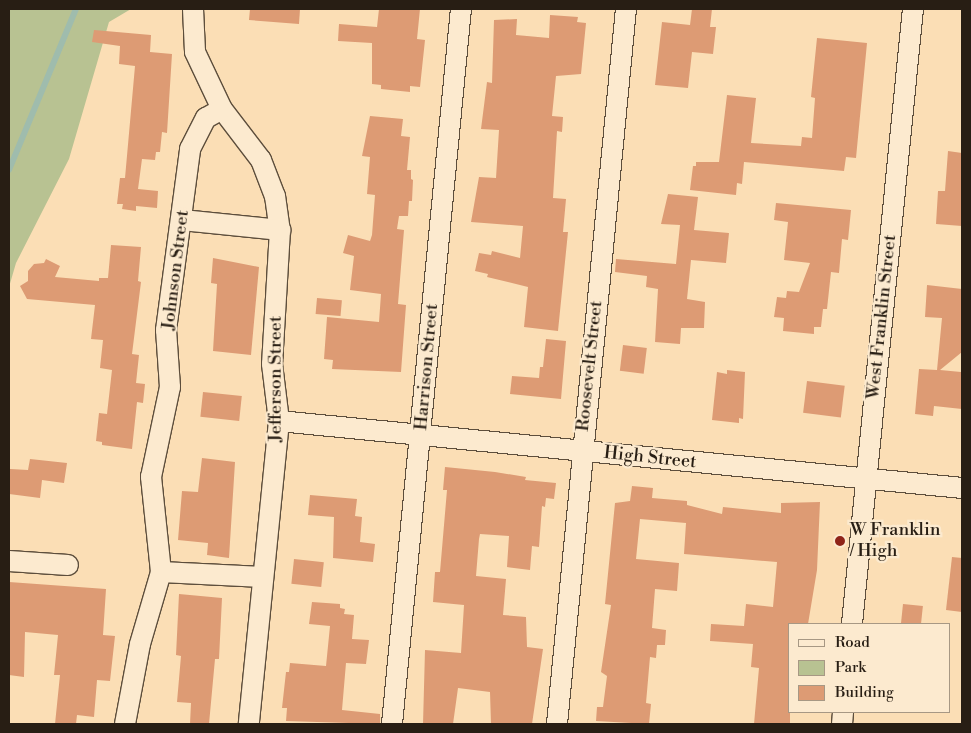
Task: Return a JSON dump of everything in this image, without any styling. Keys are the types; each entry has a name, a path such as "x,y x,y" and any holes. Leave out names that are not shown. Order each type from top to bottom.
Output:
{"street":[{"path":"194,9 195,52 222,109"},
{"name":"Harrison Street","path":"392,724 461,9"},
{"name":"Roosevelt Street","path":"557,724 626,9"},
{"name":"West Franklin Street","path":"852,623 913,9"},
{"name":"Johnson Street","path":"125,724 140,644 161,572 151,477 170,387 166,330 195,136 206,118 222,109"},
{"name":"Jefferson Street","path":"222,109 260,160 274,196 280,230 272,364 279,421 249,724"},
{"path":"182,220 280,230"},
{"name":"High Street","path":"279,421 962,488"},
{"path":"9,561 68,565"},
{"path":"161,572 263,577"}],"green space":[{"path":"9,9 131,9 109,22 69,159 16,263 9,287"}],"building":[{"path":"250,9 300,9 299,24 249,20"},
{"path":"379,9 420,9 417,39 425,40 420,87 410,86 410,92 381,89 381,85 372,84 372,43 338,41 339,24 377,27"},
{"path":"692,9 712,9 710,27 716,27 713,54 692,52 688,88 655,85 662,22 690,25"},
{"path":"550,15 578,17 577,22 586,23 581,74 556,76 552,116 563,117 562,132 557,131 553,198 566,199 563,232 568,232 558,331 524,327 528,287 487,277 488,274 475,271 479,253 491,255 492,251 520,258 523,226 471,222 479,177 496,178 499,130 481,129 487,82 492,83 494,20 517,19 516,35 549,38"},
{"path":"94,30 151,35 150,52 172,54 167,133 162,132 160,152 156,152 155,160 142,159 138,189 158,191 157,208 136,206 136,211 122,209 123,204 117,204 120,178 125,178 135,66 119,64 120,46 92,42"},
{"path":"817,38 867,43 856,158 846,157 844,171 744,162 742,184 737,183 736,195 690,190 693,166 696,166 696,162 719,162 727,95 756,98 751,143 801,146 802,137 812,138 815,98 811,97"},
{"path":"370,116 403,119 401,136 410,137 407,170 411,170 411,179 413,180 412,201 409,201 408,216 399,216 397,229 404,230 398,304 406,305 401,372 332,369 333,360 324,359 327,317 379,322 381,294 350,290 354,256 343,253 348,235 370,241 372,235 375,195 367,194 370,157 362,156"},
{"path":"948,151 962,153 962,226 936,224 938,191 945,191"},
{"path":"668,194 698,197 694,230 729,233 726,263 691,260 687,299 705,302 704,328 681,328 680,344 655,342 658,289 646,287 647,276 615,272 616,259 676,264 680,225 661,224"},
{"path":"776,203 851,210 848,240 842,239 839,273 831,272 827,309 823,309 821,327 814,327 814,334 783,331 784,318 774,317 777,297 786,298 787,291 799,292 810,263 784,260 788,222 774,220"},
{"path":"111,245 141,247 138,281 141,282 132,354 139,355 136,383 145,384 143,403 137,402 132,449 102,445 102,442 96,441 99,413 107,414 112,370 100,368 103,340 91,339 95,305 27,299 20,286 28,281 28,271 34,264 44,263 46,259 60,266 55,277 99,281 99,278 108,278"},
{"path":"213,258 259,267 251,355 213,351 217,284 211,283"},
{"path":"927,285 962,289 962,352 940,370 961,372 962,409 934,406 933,416 915,414 919,369 937,370 942,318 925,317"},
{"path":"317,298 342,300 341,316 316,314"},
{"path":"546,339 566,341 561,399 510,394 512,376 539,378 540,367 543,367"},
{"path":"623,345 647,348 644,374 620,371"},
{"path":"727,370 745,372 743,419 739,418 739,423 712,420 717,372 727,374"},
{"path":"807,381 845,386 841,417 803,413"},
{"path":"203,392 242,396 239,421 200,417"},
{"path":"202,458 235,462 229,558 207,555 208,543 178,540 182,491 198,492"},
{"path":"30,459 67,463 64,483 42,480 40,498 9,494 10,469 28,470"},
{"path":"445,467 495,472 526,477 525,480 556,483 554,499 546,498 545,507 542,506 539,547 532,546 530,570 507,567 509,536 480,534 479,539 476,576 506,579 503,615 526,617 527,647 543,649 532,724 491,724 490,692 458,688 453,724 423,724 425,650 461,653 464,605 433,602 435,572 440,572 447,490 443,490"},
{"path":"632,486 653,488 652,498 687,501 687,505 722,514 723,507 781,513 781,503 820,502 817,570 808,623 788,623 788,713 790,713 790,724 754,724 759,668 751,667 753,644 710,641 711,624 744,626 746,604 773,607 777,562 684,554 686,523 640,519 636,559 679,563 677,591 655,589 652,628 666,630 665,645 657,645 656,658 650,657 646,703 651,704 649,724 596,721 597,707 603,707 607,676 601,672 611,605 605,604 615,503 630,501"},
{"path":"310,495 357,499 355,516 362,517 360,542 375,544 373,562 333,558 334,517 308,515"},
{"path":"952,557 962,558 962,612 946,610"},
{"path":"294,559 324,562 321,587 291,584"},
{"path":"9,582 106,589 103,635 115,636 110,681 97,680 94,717 77,715 76,724 55,724 60,675 54,675 58,635 25,632 24,677 9,675"},
{"path":"179,594 222,598 219,659 215,659 209,724 190,724 191,703 177,702 181,656 176,655"},
{"path":"312,602 340,604 340,608 345,609 344,614 354,615 352,639 369,640 366,664 346,663 342,710 380,714 380,724 286,721 287,708 282,708 286,672 289,672 290,663 326,666 330,626 309,624"},
{"path":"903,604 923,606 921,623 901,623"}],"waterway":[{"path":"9,170 76,9"}],"place":[{"name":"W Franklin / High","path":"840,541"}]}
